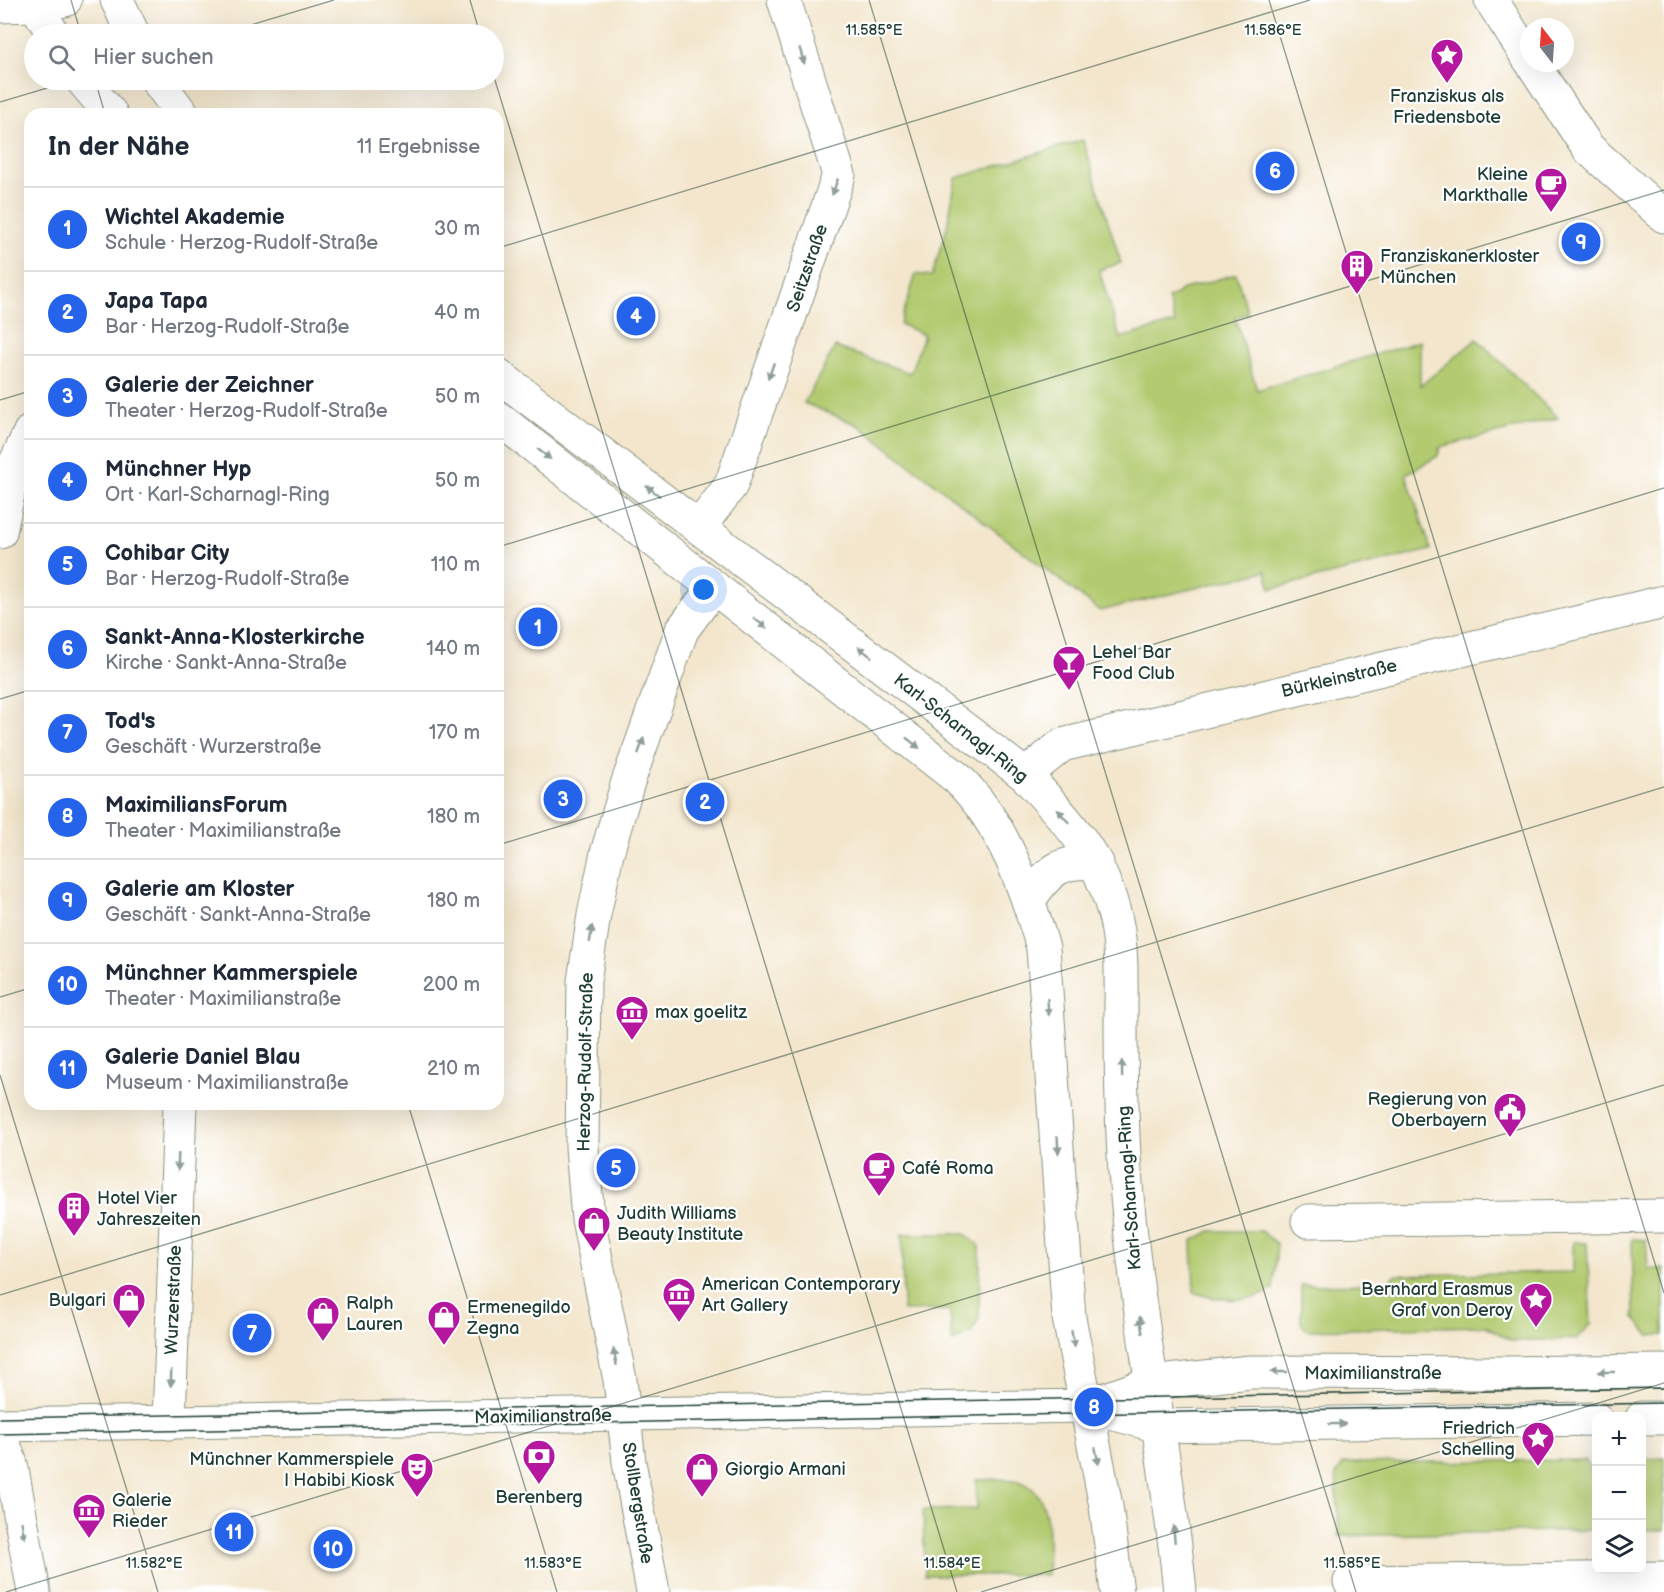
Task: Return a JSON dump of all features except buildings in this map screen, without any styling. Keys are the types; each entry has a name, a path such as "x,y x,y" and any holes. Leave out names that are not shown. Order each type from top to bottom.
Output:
{"street":[{"path":"117,0 128,24"},
{"name":"Seitzstraße","path":"700,526 732,485 839,175 784,0"},
{"path":"1491,0 1520,44"},
{"path":"0,6 43,1 50,24"},
{"path":"1538,72 1588,148 1664,216"},
{"path":"91,90 106,108"},
{"path":"165,90 178,108"},
{"name":"Karl-Scharnagl-Ring","path":"504,379 700,526 1025,775 1081,837 1097,863 1115,912 1120,962 1125,1169 1138,1303 1172,1505 1180,1592"},
{"path":"504,423 968,789 1009,855 1029,900 1043,948 1069,1318 1106,1506 1117,1592"},
{"path":"0,532 15,466 24,446"},
{"name":"Herzog-Rudolf-Straße","path":"625,1415 588,1219 582,1147 584,981 594,915 607,853 628,782 682,630 714,587"},
{"name":"Bürkleinstraße","path":"1025,775 1062,745 1664,602"},
{"path":"1029,900 1043,879 1060,866 1078,861 1097,863"},
{"name":"Wurzerstraße","path":"169,1423 180,1110"},
{"path":"1308,1221 1664,1216"},
{"name":"Maximilianstraße","path":"1087,1407 1151,1383 1250,1372 1664,1371"},
{"name":"Maximilianstraße","path":"0,1425 1087,1407 1158,1426 1592,1419"},
{"name":"Stollbergstraße","path":"625,1415 629,1462 653,1592"},
{"path":"1646,1418 1664,1418"},
{"path":"0,1433 11,1464 34,1592"},
{"path":"1350,1582 1664,1578"}],"green space":[{"path":"1083,140 1121,263 1099,270 1120,338 1175,323 1168,298 1177,295 1181,290 1236,274 1248,313 1235,318 1257,390 1420,341 1420,386 1477,339 1558,418 1440,447 1438,456 1406,474 1431,550 1271,589 1266,571 1100,611 858,425 804,403 835,347 910,373 924,335 900,324 916,274 932,276 947,227 956,178"},
{"path":"1210,1231 1261,1231 1277,1244 1273,1289 1255,1297 1234,1300 1194,1292 1192,1241"},
{"path":"902,1234 965,1234 980,1246 979,1318 971,1333 952,1342 950,1310 903,1311"},
{"path":"1632,1239 1646,1240 1648,1269 1664,1269 1664,1335 1649,1335 1634,1318"},
{"path":"1573,1242 1587,1243 1591,1324 1577,1339 1512,1341 1486,1326 1307,1330 1301,1323 1301,1285 1386,1284 1395,1275 1573,1272"},
{"path":"1664,1458 1664,1530 1646,1530 1646,1459"},
{"path":"1586,1460 1592,1474 1592,1530 1339,1536 1336,1474 1344,1463"},
{"path":"976,1480 1014,1480 1028,1485 1037,1494 1047,1519 1047,1575 925,1575 923,1510 977,1509"}],"tram line":[{"path":"0,1418 1664,1388"},
{"path":"0,1434 1664,1403"}],"place":[{"name":"Franziskus als Friedensbote","path":"1447,84"},
{"name":"Sankt-Anna-Klosterkirche","path":"1275,171"},
{"name":"Kleine Markthalle","path":"1551,213"},
{"name":"Galerie am Kloster","path":"1581,242"},
{"name":"Franziskanerkloster München","path":"1357,295"},
{"name":"Münchner Hyp","path":"636,316"},
{"name":"Wichtel Akademie","path":"538,627"},
{"name":"Lehel Bar Food Club","path":"1069,691"},
{"name":"Galerie der Zeichner","path":"563,799"},
{"name":"Japa Tapa","path":"705,802"},
{"name":"max goelitz","path":"632,1041"},
{"name":"Regierung von Oberbayern","path":"1510,1138"},
{"name":"Cohibar City","path":"616,1168"},
{"name":"Café Roma","path":"879,1197"},
{"name":"Hotel Vier Jahreszeiten","path":"74,1237"},
{"name":"Judith Williams Beauty Institute","path":"594,1252"},
{"name":"American Contemporary Art Gallery","path":"679,1323"},
{"name":"Bernhard Erasmus Graf von Deroy","path":"1536,1328"},
{"name":"Bulgari","path":"129,1329"},
{"name":"Tod's","path":"252,1333"},
{"name":"Ralph Lauren","path":"323,1342"},
{"name":"Ermenegildo Zegna","path":"444,1346"},
{"name":"MaximiliansForum","path":"1094,1407"},
{"name":"Friedrich Schelling","path":"1538,1467"},
{"name":"Berenberg","path":"539,1485"},
{"name":"Münchner Kammerspiele | Habibi Kiosk","path":"417,1498"},
{"name":"Giorgio Armani","path":"702,1498"},
{"name":"Galerie Daniel Blau","path":"234,1532"},
{"name":"Galerie Rieder","path":"89,1539"},
{"name":"Münchner Kammerspiele","path":"333,1549"}]}
